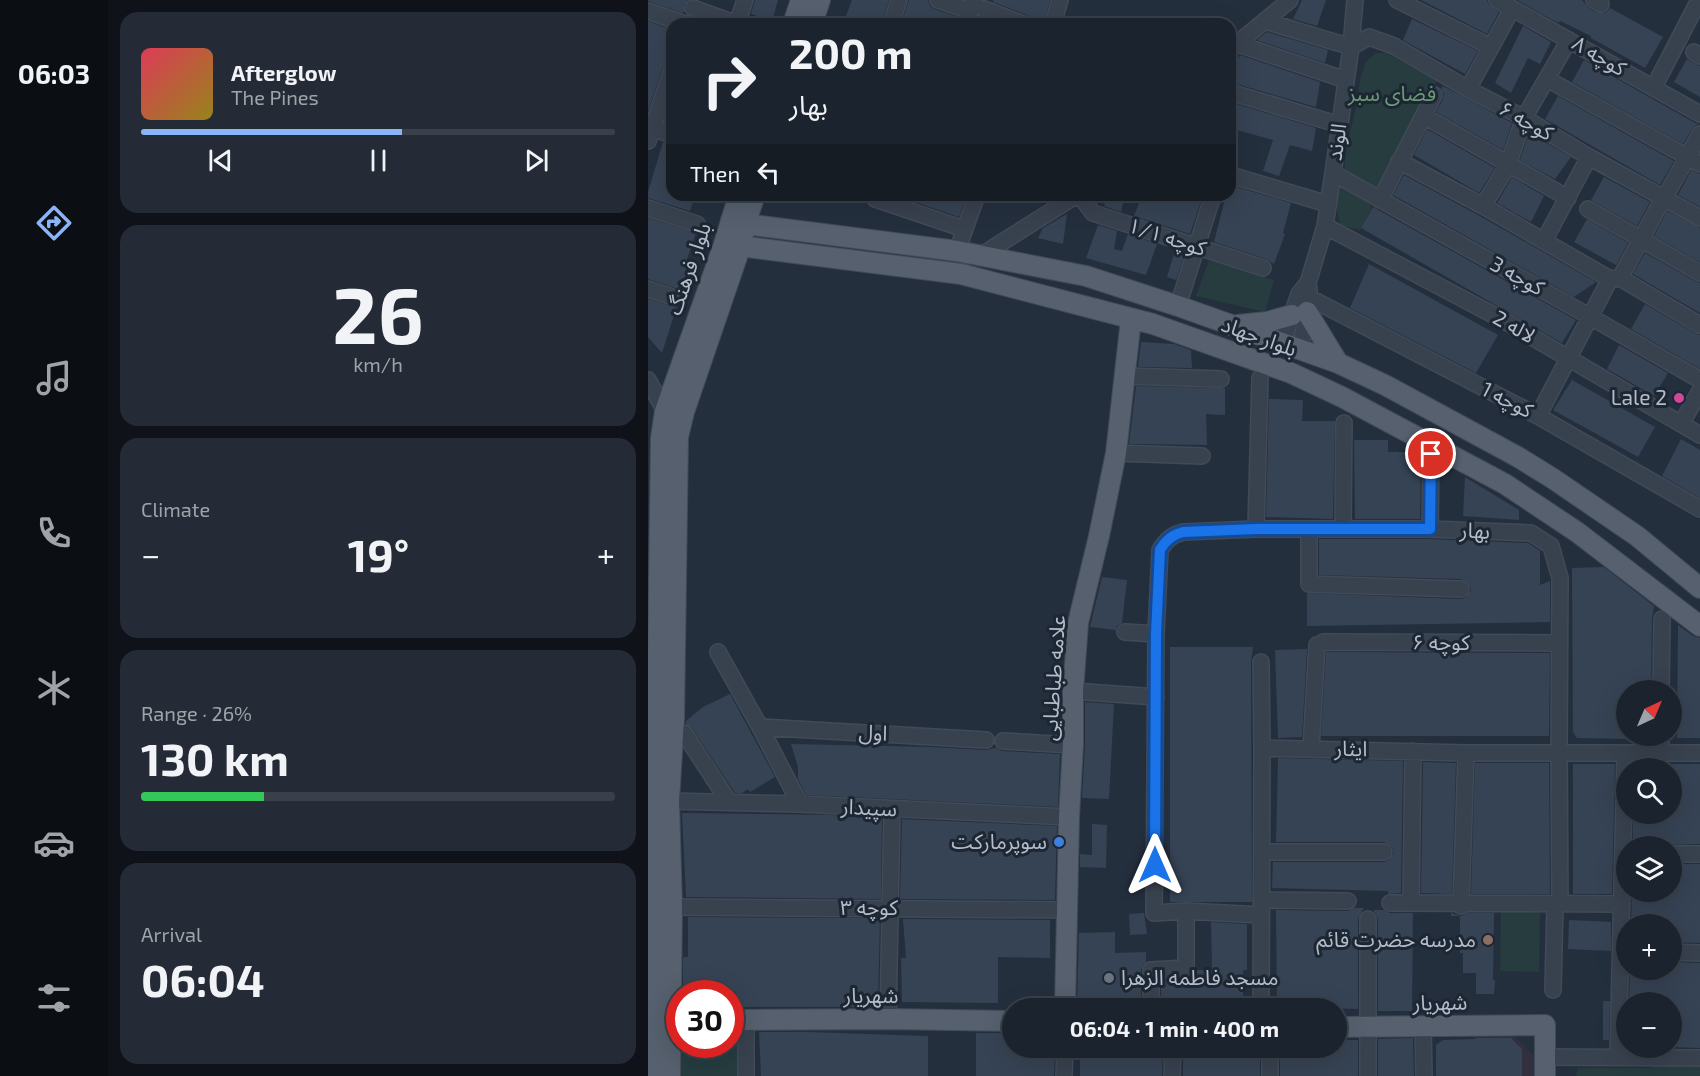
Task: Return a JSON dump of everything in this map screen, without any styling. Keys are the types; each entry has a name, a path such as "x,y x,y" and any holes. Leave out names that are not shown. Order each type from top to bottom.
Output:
{"main road":[{"path":"795,18 801,0"},
{"path":"814,18 820,0"},
{"name":"بلوار فرهنگ","path":"670,1076 663,1021 652,855 658,799 674,719 678,437 733,244 738,222 739,201"},
{"name":"بلوار فرهنگ","path":"738,222 750,201"},
{"name":"بلوار جهاد","path":"738,222 957,251 1086,276 1338,363 1385,385 1552,478 1637,536 1700,588"},
{"name":"بلوار فرهنگ","path":"652,1076 663,1021 672,908 658,799 652,725 654,476 665,411 733,244"},
{"name":"بلوار جهاد","path":"733,244 961,274 1153,324 1342,397 1505,484 1576,531 1700,626"},
{"path":"1232,325 1267,322 1304,302 1338,363"},
{"name":"علامه طباطبایی","path":"1065,998 1073,691 1078,623 1100,536 1116,453 1131,319"},
{"path":"1275,372 1291,346"},
{"name":"شهریار","path":"744,1020 1002,1021"},
{"name":"شهریار","path":"1347,1027 1545,1025 1545,1066"}],"street":[{"path":"739,18 745,0"},
{"path":"893,18 899,0"},
{"path":"938,0 1002,18"},
{"path":"1055,18 1060,0"},
{"path":"1236,45 1290,0"},
{"name":"الوند","path":"1291,346 1324,226 1351,47 1355,0"},
{"path":"1397,0 1491,47"},
{"name":"کوچه ۸","path":"1497,0 1700,114"},
{"path":"689,18 695,4 724,18"},
{"path":"1654,87 1693,5"},
{"path":"1468,89 1512,9"},
{"path":"648,11 668,18"},
{"path":"1265,21 1351,47"},
{"name":"کوچه ۶","path":"1351,47 1369,37 1394,46 1700,218"},
{"path":"1483,206 1508,165 1524,118 1569,40"},
{"path":"1236,48 1346,80"},
{"path":"666,78 655,95 650,135 666,135"},
{"path":"1547,79 1694,161"},
{"path":"1236,94 1340,125"},
{"path":"1380,200 1434,96"},
{"path":"1424,116 1568,198"},
{"path":"1538,416 1589,316 1641,240 1664,197 1694,161 1700,134"},
{"path":"1544,241 1589,157"},
{"path":"1399,161 1700,325"},
{"name":"کوچه 3","path":"1333,173 1700,380"},
{"path":"1236,177 1328,204"},
{"path":"887,201 964,229"},
{"path":"957,251 974,201"},
{"path":"980,256 1068,201"},
{"name":"کوچه ۱/۱","path":"1083,201 1093,213 1263,268"},
{"path":"1178,306 1211,201"},
{"path":"648,208 697,224"},
{"path":"1588,209 1700,273"},
{"name":"لاله 2","path":"1324,226 1503,320 1700,435"},
{"path":"648,289 670,296"},
{"name":"کوچه 1","path":"1304,302 1538,416 1700,509"},
{"path":"1256,529 1275,372"},
{"path":"1124,376 1221,379"},
{"path":"648,380 665,411"},
{"path":"1681,424 1700,391"},
{"path":"1343,529 1344,423"},
{"path":"1116,453 1202,456"},
{"path":"1430,529 1431,454"},
{"name":"بهار","path":"1348,901 1154,913 1156,634 1160,550 1173,534 1183,532 1256,529 1430,529 1531,533 1551,546 1560,578 1557,903 1553,990"},
{"path":"1313,529 1309,532 1309,584 1461,589"},
{"path":"1661,680 1662,619"},
{"path":"1125,632 1156,634"},
{"name":"کوچه ۶","path":"1311,748 1320,644 1559,643"},
{"path":"718,652 800,804"},
{"path":"1261,662 1261,998"},
{"path":"1073,691 1156,697"},
{"name":"اول","path":"760,727 986,740"},
{"path":"684,733 729,802"},
{"path":"1003,741 1073,745"},
{"path":"1661,746 1661,754"},
{"name":"ایثار","path":"1262,748 1466,753 1700,753"},
{"path":"1411,903 1413,751"},
{"path":"1461,905 1466,753"},
{"path":"1622,914 1625,754"},
{"name":"سپیدار","path":"658,799 1069,817"},
{"path":"888,1019 892,810"},
{"path":"1262,852 1384,852"},
{"path":"1682,854 1700,854"},
{"path":"1390,903 1622,904"},
{"name":"کوچه ۳","path":"672,908 1066,910"},
{"path":"1151,998 1151,970 1186,969 1186,911"},
{"path":"1368,919 1368,1076"},
{"path":"1682,952 1700,953"},
{"path":"1423,1027 1424,1076"},
{"path":"1545,1066 1616,1057"},
{"path":"743,1058 746,1076"},
{"path":"1064,1076 1065,1058"},
{"path":"1172,1076 1173,1058"},
{"path":"1270,1058 1270,1076"},
{"path":"1682,1058 1700,1058"}],"shaded area":[{"path":"1474,1036 1514,1036 1537,1059 1537,1076 1474,1076"}],"green space":[{"name":"فضای سبز","path":"1376,53 1387,53 1437,81 1381,191 1344,174 1346,150 1360,79 1366,62"},
{"path":"1341,186 1371,199 1371,209 1360,230 1340,225 1336,204"},
{"path":"1209,260 1274,280 1265,312 1196,296"},
{"path":"1501,909 1540,910 1539,972 1500,971"},
{"path":"678,1058 737,1058 737,1076 676,1076"},
{"path":"1655,1061 1700,1061 1700,1076 1576,1076 1578,1068 1652,1068"}],"building":[{"path":"648,0 688,0 684,5 685,12 682,13"},
{"path":"755,0 778,0 773,18 751,14"},
{"path":"852,0 889,0 883,18 845,18"},
{"path":"909,0 928,0 934,9 958,17 958,18 903,18"},
{"path":"993,0 1050,0 1046,18 1031,18 993,2"},
{"path":"1302,0 1326,0 1317,26 1293,19"},
{"path":"1421,0 1487,0 1489,5 1499,12 1487,34"},
{"path":"1517,0 1582,0 1596,12 1605,13 1610,8 1663,37 1645,68 1591,36 1560,21 1558,23"},
{"path":"1412,19 1478,51 1465,74 1403,40"},
{"path":"648,21 666,28 666,64 648,111"},
{"path":"1523,26 1551,42 1540,64 1528,58 1511,93 1495,83"},
{"path":"1267,32 1328,50 1325,63 1257,40"},
{"path":"1240,55 1320,82 1316,107 1236,84 1236,63"},
{"path":"1687,59 1700,66 1700,97 1674,82"},
{"path":"1584,60 1700,124 1692,129 1683,144 1572,82"},
{"path":"1443,86 1512,123 1503,150 1436,112 1443,99 1444,94 1441,89"},
{"path":"1558,96 1674,161 1660,185 1545,119"},
{"path":"1236,104 1316,128 1312,151 1290,145 1279,176 1263,171 1273,140 1236,130"},
{"path":"1427,129 1495,168 1479,193 1414,155"},
{"path":"1529,133 1571,157 1555,179 1520,160"},
{"path":"663,142 666,143 666,201 693,201 690,211 648,198"},
{"path":"1691,170 1700,174 1700,207 1678,195"},
{"path":"1404,175 1596,282 1574,297 1393,195"},
{"path":"1512,177 1544,196 1531,222 1497,203"},
{"path":"1604,177 1650,202 1637,226 1591,200"},
{"path":"1236,187 1291,203 1283,233 1285,234 1274,264 1266,259 1214,242 1224,201 1236,201"},
{"path":"912,201 965,201 959,217"},
{"path":"1105,201 1124,201 1121,212 1104,206"},
{"path":"1140,201 1201,201 1190,234 1134,216"},
{"path":"1373,207 1576,320 1562,343 1361,228"},
{"path":"1667,211 1700,228 1700,262 1654,236"},
{"path":"1067,214 1063,244 1038,238 1043,228"},
{"path":"648,218 696,233 686,262 692,264 684,294 681,293 662,353 648,337 648,299 672,306 677,303 680,294 673,287 648,279"},
{"path":"1587,219 1628,243 1616,265 1574,242"},
{"path":"1098,225 1117,231 1114,249 1122,251 1128,234 1157,244 1146,275 1086,258"},
{"path":"1175,250 1185,253 1176,280 1167,277"},
{"path":"1645,253 1700,283 1700,313 1633,274"},
{"path":"1369,264 1498,335 1476,373 1350,308"},
{"path":"1645,304 1700,335 1700,369 1631,329"},
{"path":"1141,342 1174,344 1191,350 1192,368 1138,367"},
{"path":"1619,345 1668,373 1654,396 1607,369"},
{"path":"1572,380 1655,427 1638,457 1553,410"},
{"path":"1136,386 1225,388 1225,415 1206,414 1207,445 1129,444"},
{"path":"1269,399 1303,400 1302,421 1335,421 1333,519 1266,517"},
{"path":"1681,439 1700,450 1700,498 1662,476"},
{"path":"1354,440 1388,440 1388,452 1421,453 1420,519 1355,519"},
{"path":"1465,477 1519,510 1519,520 1463,516"},
{"path":"1319,539 1430,539 1528,543 1540,551 1540,585 1550,581 1550,622 1307,626 1307,593 1461,599 1466,597 1471,590 1469,584 1461,579 1319,575"},
{"path":"1604,567 1654,606 1651,680 1616,680 1616,739 1577,738 1573,732 1572,568"},
{"path":"1102,577 1127,580 1122,623 1117,626 1116,630 1090,627"},
{"path":"1678,625 1693,636 1700,638 1700,738 1682,738 1682,680 1678,680"},
{"path":"1170,647 1253,647 1251,662 1252,902 1170,902"},
{"path":"1307,649 1302,737 1278,738 1275,650"},
{"path":"1326,652 1550,653 1549,736 1321,736"},
{"path":"730,694 775,777 750,792 748,789 742,793 735,793 692,728 686,724 686,721 703,707"},
{"path":"1085,702 1114,704 1109,799 1082,798"},
{"path":"791,744 985,750 996,748 1002,751 1060,754 1058,807 806,795 798,779 798,767"},
{"path":"1278,758 1403,761 1401,893 1272,888 1273,862 1384,862 1389,860 1394,853 1392,847 1384,842 1276,842"},
{"path":"1423,762 1456,763 1452,894 1421,893"},
{"path":"1475,763 1549,763 1550,894 1471,894"},
{"path":"1573,764 1615,764 1612,894 1573,894"},
{"path":"1682,764 1700,764 1700,844 1682,845 1682,836 1633,836 1633,824 1682,824"},
{"path":"682,813 882,818 881,899 686,897"},
{"path":"902,819 1057,826 1055,900 900,899"},
{"path":"1092,824 1107,825 1106,868 1080,867 1080,854 1092,855"},
{"path":"1682,864 1700,864 1700,943 1682,942 1682,914 1631,914 1632,902 1682,902"},
{"path":"1354,908 1364,908 1358,919 1358,1009 1347,1009 1347,998 1277,998 1276,910 1348,911"},
{"path":"1373,910 1413,913 1412,1011 1378,1011 1378,919"},
{"path":"1144,913 1147,934 1130,935 1129,914"},
{"path":"1451,913 1461,916 1467,913 1494,913 1494,994 1476,994 1476,973 1463,973 1463,953 1460,953 1460,916 1451,916"},
{"path":"688,917 880,918 878,1007 744,1007 744,980 683,980 683,959 688,957"},
{"path":"903,919 1050,920 1050,958 998,957 998,1003 902,1002 901,958 906,958"},
{"path":"1569,920 1611,922 1611,951 1568,949"},
{"path":"1211,922 1247,924 1247,970 1243,970 1243,998 1161,998 1161,979 1187,978 1192,976 1195,970 1212,970"},
{"name":"مسجد فاطمه الزهرا","path":"1115,932 1115,953 1146,952 1146,962 1141,970 1141,998 1077,998 1079,933"},
{"path":"1682,962 1700,963 1700,1048 1682,1047 1682,992 1629,992 1630,980 1682,980"},
{"path":"1603,1001 1610,1001 1609,1040 1603,1040"},
{"path":"759,1032 928,1036 928,1076 761,1076"},
{"path":"976,1033 1002,1033 1002,1058 1055,1058 1054,1076 976,1076"},
{"path":"1413,1038 1414,1076 1378,1076 1378,1039"},
{"path":"1511,1038 1522,1049 1522,1076 1436,1076 1436,1045 1443,1040"},
{"path":"1347,1040 1358,1040 1358,1076 1280,1076 1280,1058 1347,1058"},
{"path":"1080,1058 1163,1058 1162,1076 1080,1076"},
{"path":"1183,1058 1260,1058 1260,1076 1183,1076"}],"place":[{"name":"Lale 2","path":"1679,398"},
{"name":"سوپرمارکت","path":"1059,842"},
{"name":"مدرسه حضرت قائم","path":"1488,940"},
{"name":"مسجد فاطمه الزهرا","path":"1109,978"}],"route":[{"path":"1155,865 1156,634 1160,550 1164,543 1173,534 1183,532 1256,529 1430,529 1431,454"}]}
